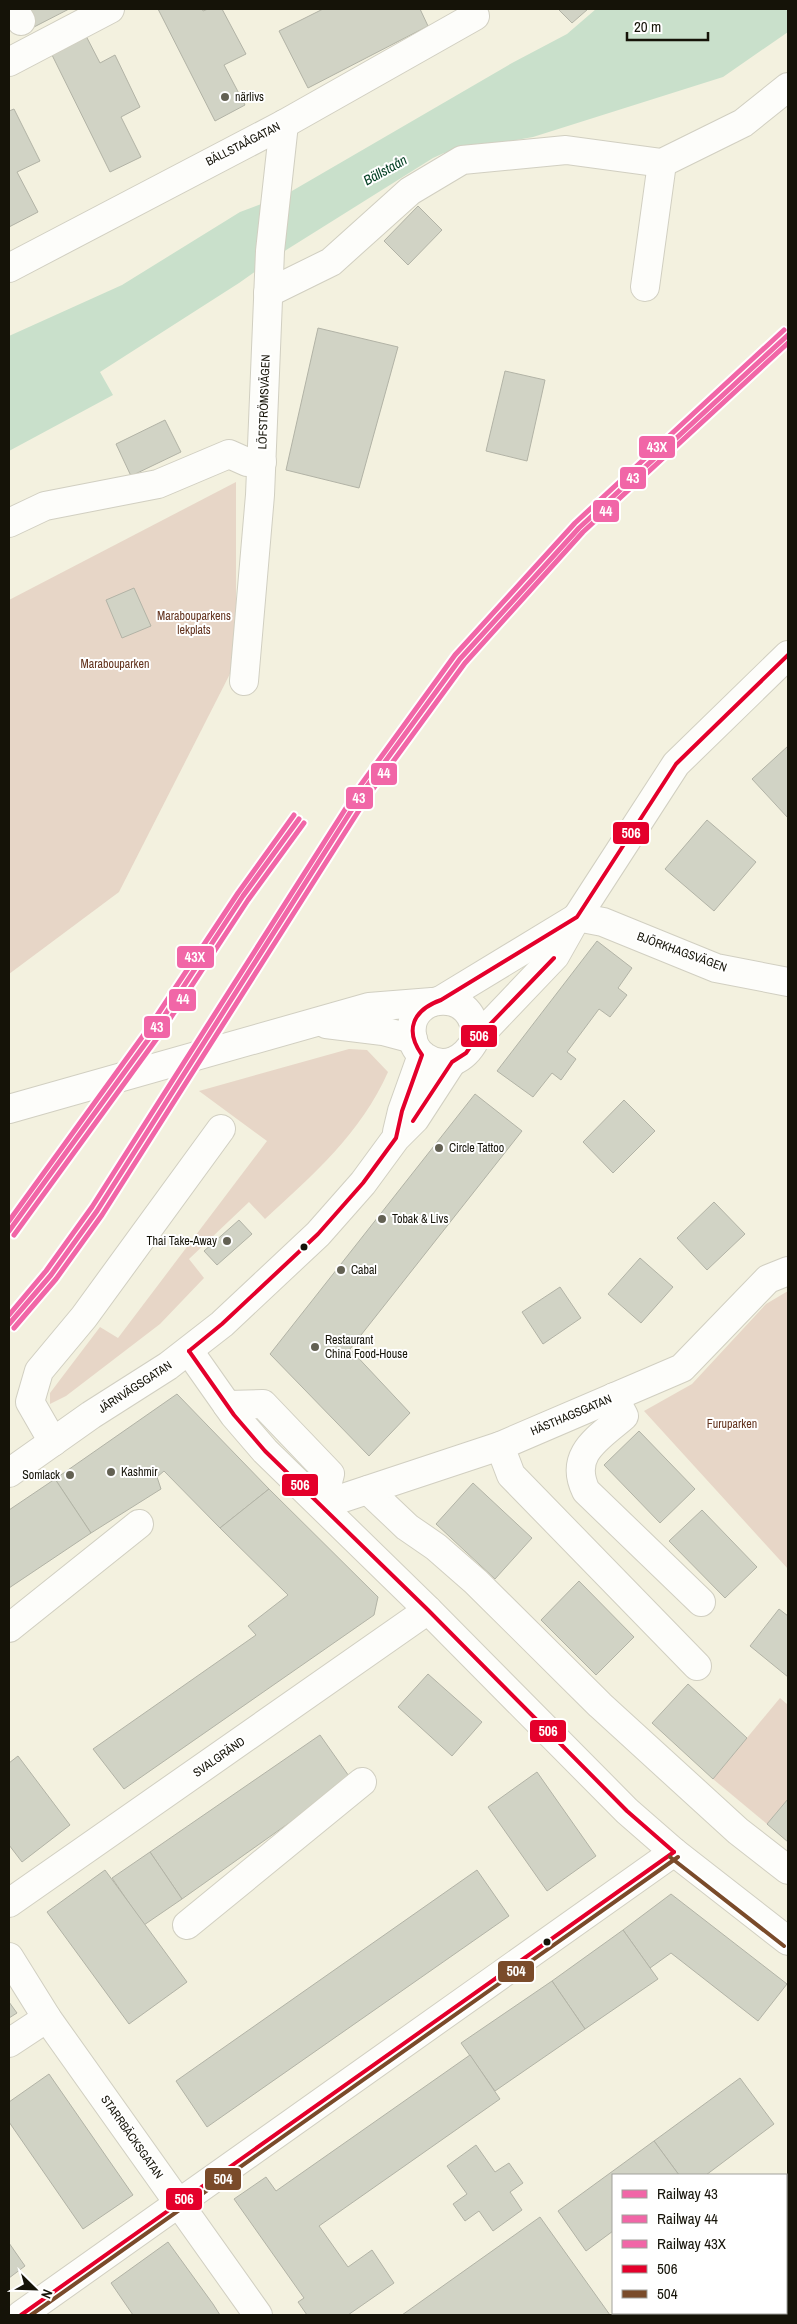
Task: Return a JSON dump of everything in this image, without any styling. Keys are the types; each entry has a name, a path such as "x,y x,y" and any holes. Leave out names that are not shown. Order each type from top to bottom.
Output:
{"street":[{"path":"9,62 110,9"},
{"name":"BÄLLSTAÅGATAN","path":"10,264 284,124 473,12"},
{"path":"268,283 331,262 410,191 462,160 566,150 662,163 744,123 788,87"},
{"name":"LÖFSTRÖMSVÄGEN","path":"244,681 262,462 268,283 284,124"},
{"path":"645,287 662,163"},
{"path":"9,522 45,506 158,484 229,454 247,462 262,462"},
{"name":"JÄRNVÄGSGATAN","path":"9,1473 189,1351 222,1324 318,1234 363,1183 396,1138 415,1119 452,1062 470,1050 475,1040 555,956 577,917 676,764 788,655"},
{"name":"JÄRNVÄGSGATAN","path":"396,1138 417,1047 412,1025 417,1014 423,1007 437,1001 577,917"},
{"name":"BJÖRKHAGSVÄGEN","path":"577,917 603,922 716,968 788,982"},
{"path":"9,1109 369,1007 453,1001 468,1011 476,1028 475,1040"},
{"path":"315,1023 383,1031 417,1047 431,1061 441,1063 452,1062"},
{"path":"53,1442 30,1402 39,1371 84,1317 221,1129"},
{"name":"HÄSTHAGSGATAN","path":"322,1505 500,1446 682,1368 768,1279 788,1271"},
{"path":"189,1351 227,1405 265,1451 428,1610 627,1811 674,1852 788,1942"},
{"path":"614,1397 624,1416 586,1450 581,1465 581,1481 586,1491 701,1602"},
{"path":"500,1446 510,1475 696,1666"},
{"path":"368,1490 407,1527 436,1547 476,1582 600,1706 731,1825 788,1870"},
{"path":"9,1628 140,1524"},
{"name":"SVALGRÄND","path":"9,1903 428,1610"},
{"path":"187,1925 362,1782"},
{"path":"21,2315 674,1852"},
{"name":"STARRBÄCKSGATAN","path":"9,1957 47,2018 258,2315"},
{"path":"9,2043 47,2018"}],"green space":[{"name":"Marabouparken","path":"236,482 236,662 119,892 9,974 9,600"},
{"path":"349,1049 367,1050 388,1072 377,1094 350,1134 301,1186 265,1219 249,1202 189,1259 204,1278 160,1324 66,1396 50,1404 50,1393 100,1327 118,1338 267,1141 199,1091"},
{"name":"Furuparken","path":"788,1291 788,1569 644,1411 692,1384 766,1304"},
{"path":"780,1698 788,1705 788,1799 767,1824 713,1779"}],"water":[{"name":"Bällstaån","path":"596,9 788,9 788,32 723,77 533,137 444,153 433,158 283,252 239,283 100,372 113,395 9,451 9,336 122,285 240,212 285,195 512,63 567,34"}],"building":[{"path":"24,9 69,9 34,27"},
{"path":"158,9 202,9 203,11 222,9 246,54 224,65 245,105 215,121"},
{"path":"323,9 420,9 428,26 308,88 279,31"},
{"path":"558,9 588,9 572,23"},
{"path":"85,34 100,63 115,55 140,107 121,117 141,157 110,172 50,51"},
{"path":"14,109 40,161 17,172 38,212 9,227 9,111"},
{"path":"418,206 442,230 408,265 384,241"},
{"path":"318,328 398,347 359,488 286,470"},
{"path":"505,371 545,380 527,461 486,451"},
{"path":"165,420 181,452 131,476 116,444"},
{"path":"134,588 151,626 122,638 106,600"},
{"path":"788,746 788,818 752,779"},
{"path":"707,820 756,862 714,911 665,869"},
{"path":"597,941 632,968 618,988 627,995 610,1017 599,1009 567,1052 576,1059 561,1080 552,1073 533,1097 497,1071"},
{"path":"475,1094 522,1131 350,1349 410,1413 369,1456 270,1354"},
{"path":"624,1100 655,1131 613,1173 583,1142"},
{"path":"714,1202 745,1234 707,1270 677,1238"},
{"path":"239,1220 252,1234 217,1265 204,1251"},
{"path":"640,1258 673,1287 641,1323 608,1294"},
{"path":"560,1287 581,1318 543,1344 522,1312"},
{"path":"177,1394 269,1489 220,1528 164,1471 157,1477 161,1489 91,1533 55,1479"},
{"path":"639,1431 695,1489 660,1523 604,1465"},
{"path":"55,1479 91,1533 9,1588 9,1510"},
{"path":"473,1483 532,1538 495,1579 436,1524"},
{"path":"269,1489 378,1597 374,1615 124,1789 93,1749 256,1635 248,1626 288,1595 220,1528"},
{"path":"702,1510 757,1567 725,1598 669,1541"},
{"path":"579,1581 634,1637 596,1675 541,1620"},
{"path":"779,1609 788,1616 788,1677 750,1646"},
{"path":"428,1674 482,1722 452,1756 398,1707"},
{"path":"688,1684 747,1738 713,1779 652,1723"},
{"path":"320,1735 351,1779 182,1899 150,1852"},
{"path":"18,1756 70,1825 22,1862 9,1845 9,1763"},
{"path":"537,1772 596,1856 547,1891 488,1807"},
{"path":"788,1799 788,1842 767,1824"},
{"path":"150,1852 182,1899 144,1925 112,1878"},
{"path":"105,1870 187,1982 129,2024 47,1912"},
{"path":"477,1870 509,1916 207,2127 176,2081"},
{"path":"671,1894 787,1984 758,2021 671,1953 650,1968 623,1930"},
{"path":"623,1930 658,1979 585,2029 552,1981"},
{"path":"552,1981 585,2029 495,2091 461,2043"},
{"path":"9,2002 17,2013 9,2018"},
{"path":"470,2055 500,2099 319,2226 348,2267 372,2250 394,2283 348,2315 307,2315 298,2302 304,2298 234,2199 266,2177 276,2191"},
{"path":"49,2074 133,2195 83,2229 9,2122 9,2102"},
{"path":"740,2078 774,2124 707,2174 678,2174 654,2141"},
{"path":"654,2141 678,2174 612,2174 612,2232 586,2251 558,2211"},
{"path":"476,2145 495,2172 509,2163 523,2183 510,2192 522,2210 493,2231 479,2211 465,2221 453,2204 467,2194 447,2166"},
{"path":"540,2217 610,2315 402,2315"},
{"path":"168,2242 220,2315 133,2315 111,2283"},
{"path":"9,2243 25,2266 9,2278"}],"rail line":[{"name":"43X","path":"9,1315 46,1271 92,1207 360,786 455,655 575,523 784,330"},
{"name":"43","path":"9,1324 51,1275 97,1211 365,789 460,659 579,528 788,335"},
{"name":"44","path":"14,1328 56,1279 102,1215 370,793 465,663 583,532 788,343"},
{"name":"43X","path":"9,1221 148,1029 238,893 294,815"},
{"name":"43","path":"9,1231 153,1033 243,896 299,819"},
{"name":"44","path":"14,1235 158,1037 248,900 304,823"}],"transit line":[{"name":"506","path":"189,1351 222,1324 318,1234 363,1183 396,1138 402,1111 422,1055 413,1037 414,1022 418,1015 431,1004 441,1000 577,917 676,764 788,655"},
{"name":"506","path":"413,1121 452,1062 466,1053 475,1040 554,958"},
{"name":"506","path":"189,1351 234,1415 265,1451 428,1610 627,1811 674,1852"},
{"name":"506","path":"21,2315 674,1852"},
{"name":"504","path":"670,1857 784,1946"},
{"name":"504","path":"31,2315 678,1857"}],"place":[{"name":"närlivs","path":"225,97"},
{"name":"Circle Tattoo","path":"439,1148"},
{"name":"Tobak & Livs","path":"382,1219"},
{"name":"Thai Take-Away","path":"227,1241"},
{"name":"Cabal","path":"341,1270"},
{"name":"Restaurant China Food-House","path":"315,1347"},
{"name":"Kashmir","path":"111,1472"},
{"name":"Somlack","path":"70,1475"}],"park label":[{"name":"Marabouparkens lekplats","path":"194,623"}]}
